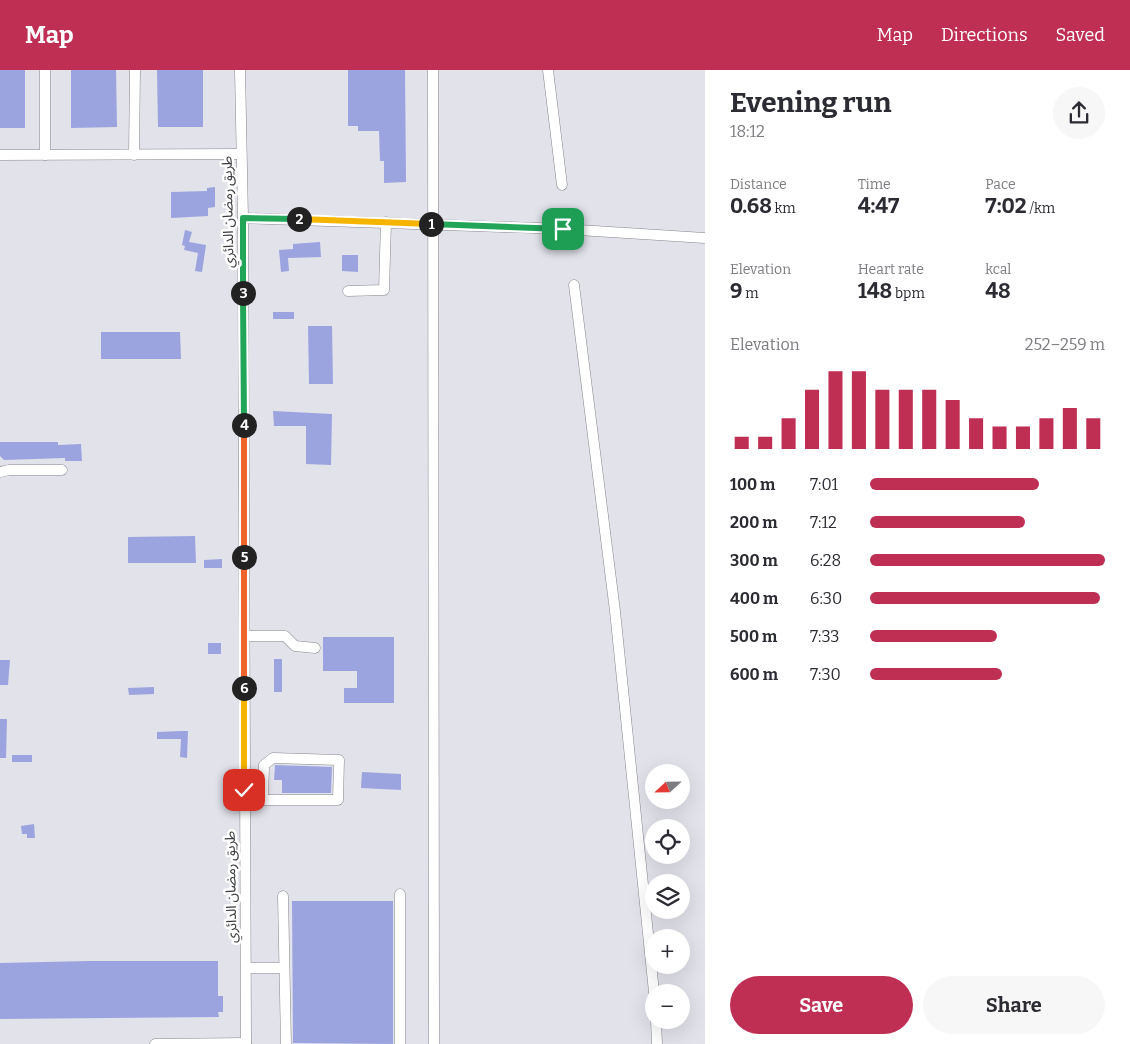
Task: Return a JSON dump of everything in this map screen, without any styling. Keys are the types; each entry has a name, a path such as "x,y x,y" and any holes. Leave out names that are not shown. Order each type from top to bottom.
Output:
{"street":[{"path":"45,70 45,155"},
{"path":"134,155 135,70"},
{"name":"طريق رمضان الدائري","path":"240,70 240,154 243,218 246,1044"},
{"path":"433,70 434,1044"},
{"path":"548,70 562,185"},
{"path":"0,156 240,154"},
{"path":"243,218 433,224 705,238"},
{"path":"348,291 384,290 386,222"},
{"path":"574,285 615,611 653,984"},
{"path":"0,472 9,470 62,470"},
{"path":"244,636 285,636 295,646 315,648"},
{"path":"273,758 339,760 338,800 263,800 263,789 264,765 273,758"},
{"path":"244,790 263,789"},
{"path":"400,894 400,1044"},
{"path":"283,896 286,1044"},
{"path":"246,968 284,968"},
{"path":"656,1029 657,1044"},
{"path":"155,1044 246,1044"}],"building":[{"path":"0,70 25,70 25,128 0,128"},
{"path":"71,70 116,70 117,127 71,128"},
{"path":"157,70 203,70 203,127 158,127"},
{"path":"348,70 405,70 406,182 384,183 384,161 380,161 379,131 358,131 358,126 348,126"},
{"path":"215,187 215,207 208,208 208,216 171,218 171,192 207,191 207,188"},
{"path":"185,230 192,232 189,242 206,245 202,272 195,271 198,253 184,250 185,246 182,245"},
{"path":"320,242 321,257 288,258 289,271 281,272 279,250 293,249 293,244"},
{"path":"342,255 358,255 358,272 342,271"},
{"path":"273,312 294,312 294,319 273,319"},
{"path":"308,326 332,326 333,384 309,384"},
{"path":"101,332 180,332 181,359 101,359"},
{"path":"273,411 332,414 331,465 306,464 306,426 274,426"},
{"path":"0,442 58,442 58,445 81,444 82,461 65,461 65,458 4,460 0,456"},
{"path":"195,536 196,563 128,563 128,537"},
{"path":"222,559 222,568 204,568 204,560"},
{"path":"323,637 394,637 394,703 344,703 344,688 357,688 357,671 323,671"},
{"path":"208,643 221,643 221,654 208,654"},
{"path":"274,659 282,659 282,692 274,692"},
{"path":"0,660 10,660 8,685 0,685"},
{"path":"154,687 154,694 129,695 128,688"},
{"path":"0,719 7,719 6,758 0,758"},
{"path":"188,731 187,758 180,757 181,739 157,739 157,732"},
{"path":"12,755 32,755 32,762 12,762"},
{"path":"275,765 332,767 331,793 282,793 282,780 274,780"},
{"path":"362,772 401,774 401,790 361,788"},
{"path":"34,824 35,838 27,838 27,834 22,834 21,826"},
{"path":"292,901 393,901 393,1044 293,1043"},
{"path":"218,961 218,996 223,996 223,1012 218,1012 219,1017 0,1019 0,963"}],"route":[{"path":"244,790 243,218 563,229"}]}
